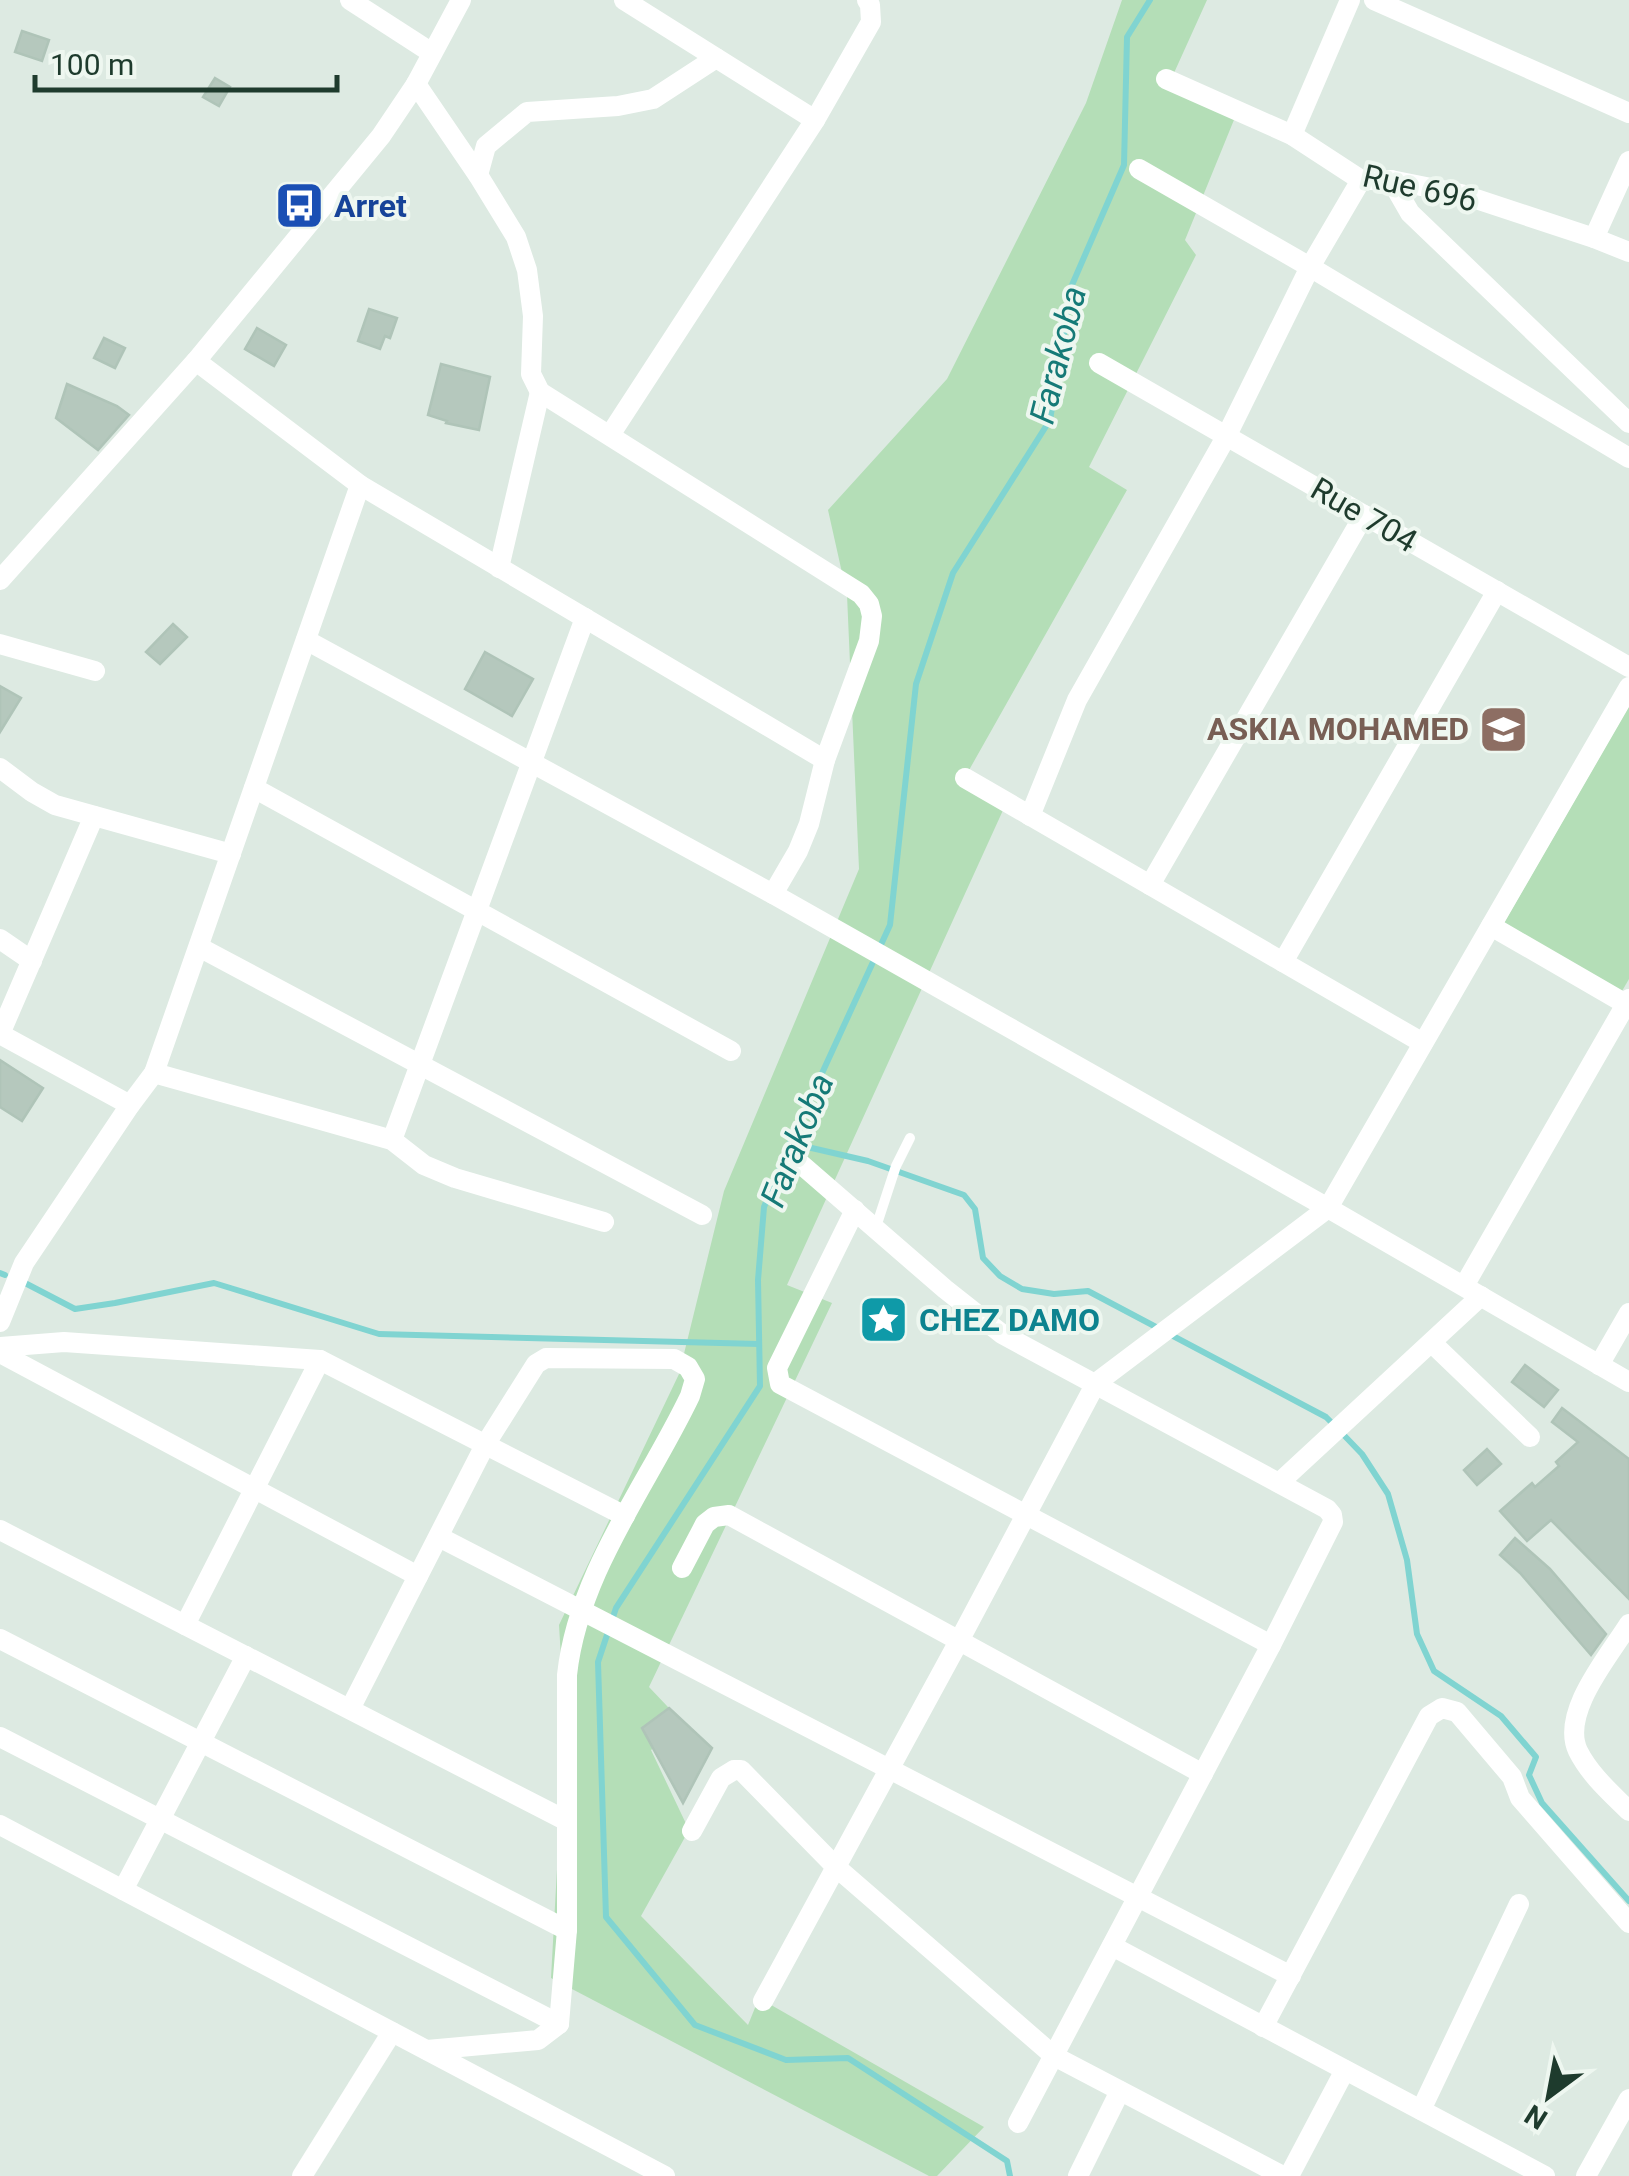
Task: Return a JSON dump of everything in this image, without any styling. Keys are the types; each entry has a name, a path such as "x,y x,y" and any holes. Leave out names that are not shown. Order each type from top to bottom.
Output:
{"street":[{"path":"350,0 432,53"},
{"path":"0,580 196,360 381,136 416,84 461,0"},
{"path":"624,0 815,120"},
{"path":"610,435 815,120 870,22 867,0"},
{"path":"1292,136 1350,0"},
{"path":"1374,0 1629,113"},
{"path":"478,175 486,146 527,112 654,100 716,58"},
{"name":"Rue 696","path":"1166,79 1292,136 1361,180 1391,180 1462,194 1629,252"},
{"path":"416,84 516,237 527,270 533,316 531,374 540,392 861,594 869,604 869,641 825,760 809,824 772,894"},
{"path":"1594,238 1629,162"},
{"path":"1139,169 1629,458"},
{"path":"1030,816 1077,700 1226,437 1310,267 1361,180"},
{"path":"1391,180 1410,214 1629,423"},
{"path":"196,360 360,485 825,760"},
{"name":"Rue 704","path":"1098,364 1629,667"},
{"path":"500,568 540,392"},
{"path":"0,1322 24,1263 154,1074 360,485"},
{"path":"1150,885 1364,515"},
{"path":"1282,962 1497,592"},
{"path":"392,1140 585,618"},
{"path":"306,640 772,894 1629,1382"},
{"path":"0,644 95,672"},
{"path":"764,2001 1096,1383 1328,1208 1629,687"},
{"path":"0,768 55,805 231,854"},
{"path":"965,778 1423,1044"},
{"path":"254,788 730,1051"},
{"path":"94,816 0,1034 130,1105"},
{"path":"1279,1483 1432,1342 1472,1291 1622,1027 1628,1001 1490,926"},
{"path":"0,940 32,961"},
{"path":"198,947 702,1215"},
{"path":"154,1074 392,1140 424,1165 455,1178 604,1222"},
{"path":"795,1159 1002,1334 1332,1515 1333,1522 1271,1645 1018,2123"},
{"path":"856,1210 777,1368 780,1384 1271,1645"},
{"path":"1599,1365 1629,1313"},
{"path":"0,1350 64,1342 320,1360 625,1516"},
{"path":"1432,1342 1530,1436"},
{"path":"0,1350 418,1576"},
{"path":"350,1709 485,1445 528,1372 546,1358 674,1359 688,1367 694,1379 690,1396 625,1516 569,1657 566,1930 559,2024 538,2040 427,2050"},
{"path":"185,1624 320,1360"},
{"path":"682,1568 705,1524 714,1517 730,1516 1203,1774"},
{"path":"0,1530 566,1821"},
{"path":"438,1536 1291,1976"},
{"path":"1629,1624 1579,1703 1574,1731 1577,1749 1596,1778 1629,1811"},
{"path":"0,1639 566,1930"},
{"path":"123,1890 246,1656"},
{"path":"1263,2026 1429,1716 1442,1708 1457,1712 1512,1777 1520,1798 1629,1923"},
{"path":"0,1737 559,2024"},
{"path":"692,1830 722,1778 741,1770 836,1867 1054,2056 1286,2176 1345,2070"},
{"path":"0,1825 666,2176"},
{"path":"1421,2110 1520,1904"},
{"path":"1112,1946 1545,2176"},
{"path":"330,2176 306,2170 392,2032"},
{"path":"1078,2176 1120,2090"},
{"path":"1586,2176 1629,2099"}],"lane":[{"path":"876,1228 896,1166 910,1138"}],"green space":[{"path":"1122,0 1207,0 1169,84 1238,110 1185,240 1196,255 1089,467 1127,490 964,779 1004,808 787,1285 832,1303 649,1687 685,1725 651,1750 689,1830 641,1916 748,2025 759,1998 984,2127 937,2176 929,2176 551,1978 565,1724 559,1625 679,1374 724,1191 859,869 847,595 828,510 947,379 1086,103"},
{"path":"1629,706 1629,979 1618,998 1500,930"}],"building":[{"path":"22,31 49,40 42,61 15,52"},
{"path":"215,78 230,87 219,106 203,97"},
{"path":"369,309 397,318 390,338 385,336 380,349 358,341"},
{"path":"257,328 286,345 274,366 245,349"},
{"path":"104,338 125,348 115,368 94,358"},
{"path":"441,364 490,377 479,430 428,415"},
{"path":"67,384 129,415 98,450 56,418"},
{"path":"173,624 187,637 160,664 146,652"},
{"path":"485,652 533,679 512,716 465,689"},
{"path":"0,686 21,698 0,732"},
{"path":"0,1060 43,1088 22,1121 0,1107"},
{"path":"1525,1365 1558,1390 1544,1407 1512,1382"},
{"path":"1562,1408 1629,1459 1629,1599 1551,1520 1527,1541 1500,1511 1559,1466 1556,1462 1578,1442 1552,1422"},
{"path":"1487,1449 1501,1464 1477,1485 1464,1470"},
{"path":"1515,1538 1550,1569 1606,1634 1591,1655 1500,1555"},
{"path":"669,1708 712,1748 683,1803 642,1728"}],"waterway":[{"name":"Farakoba","path":"1010,2176 1007,2161 848,2058 786,2060 695,2025 606,1917 598,1662 616,1608 760,1386 758,1280 764,1207 890,925 916,684 953,573 1050,420 1072,285 1124,165 1127,37 1150,0"},
{"path":"790,1143 868,1161 964,1195 975,1209 983,1258 1000,1276 1022,1289 1054,1294 1088,1291 1326,1417 1362,1454 1388,1494 1407,1560 1417,1634 1434,1671 1501,1716 1536,1757 1529,1775 1542,1803 1629,1901"},
{"path":"0,1273 5,1275"},
{"path":"25,1283 75,1309 214,1283 379,1334 759,1344"}],"place":[{"name":"Arret","path":"299,206"},
{"name":"ASKIA MOHAMED","path":"1504,729"},
{"name":"CHEZ DAMO","path":"884,1320"}]}
